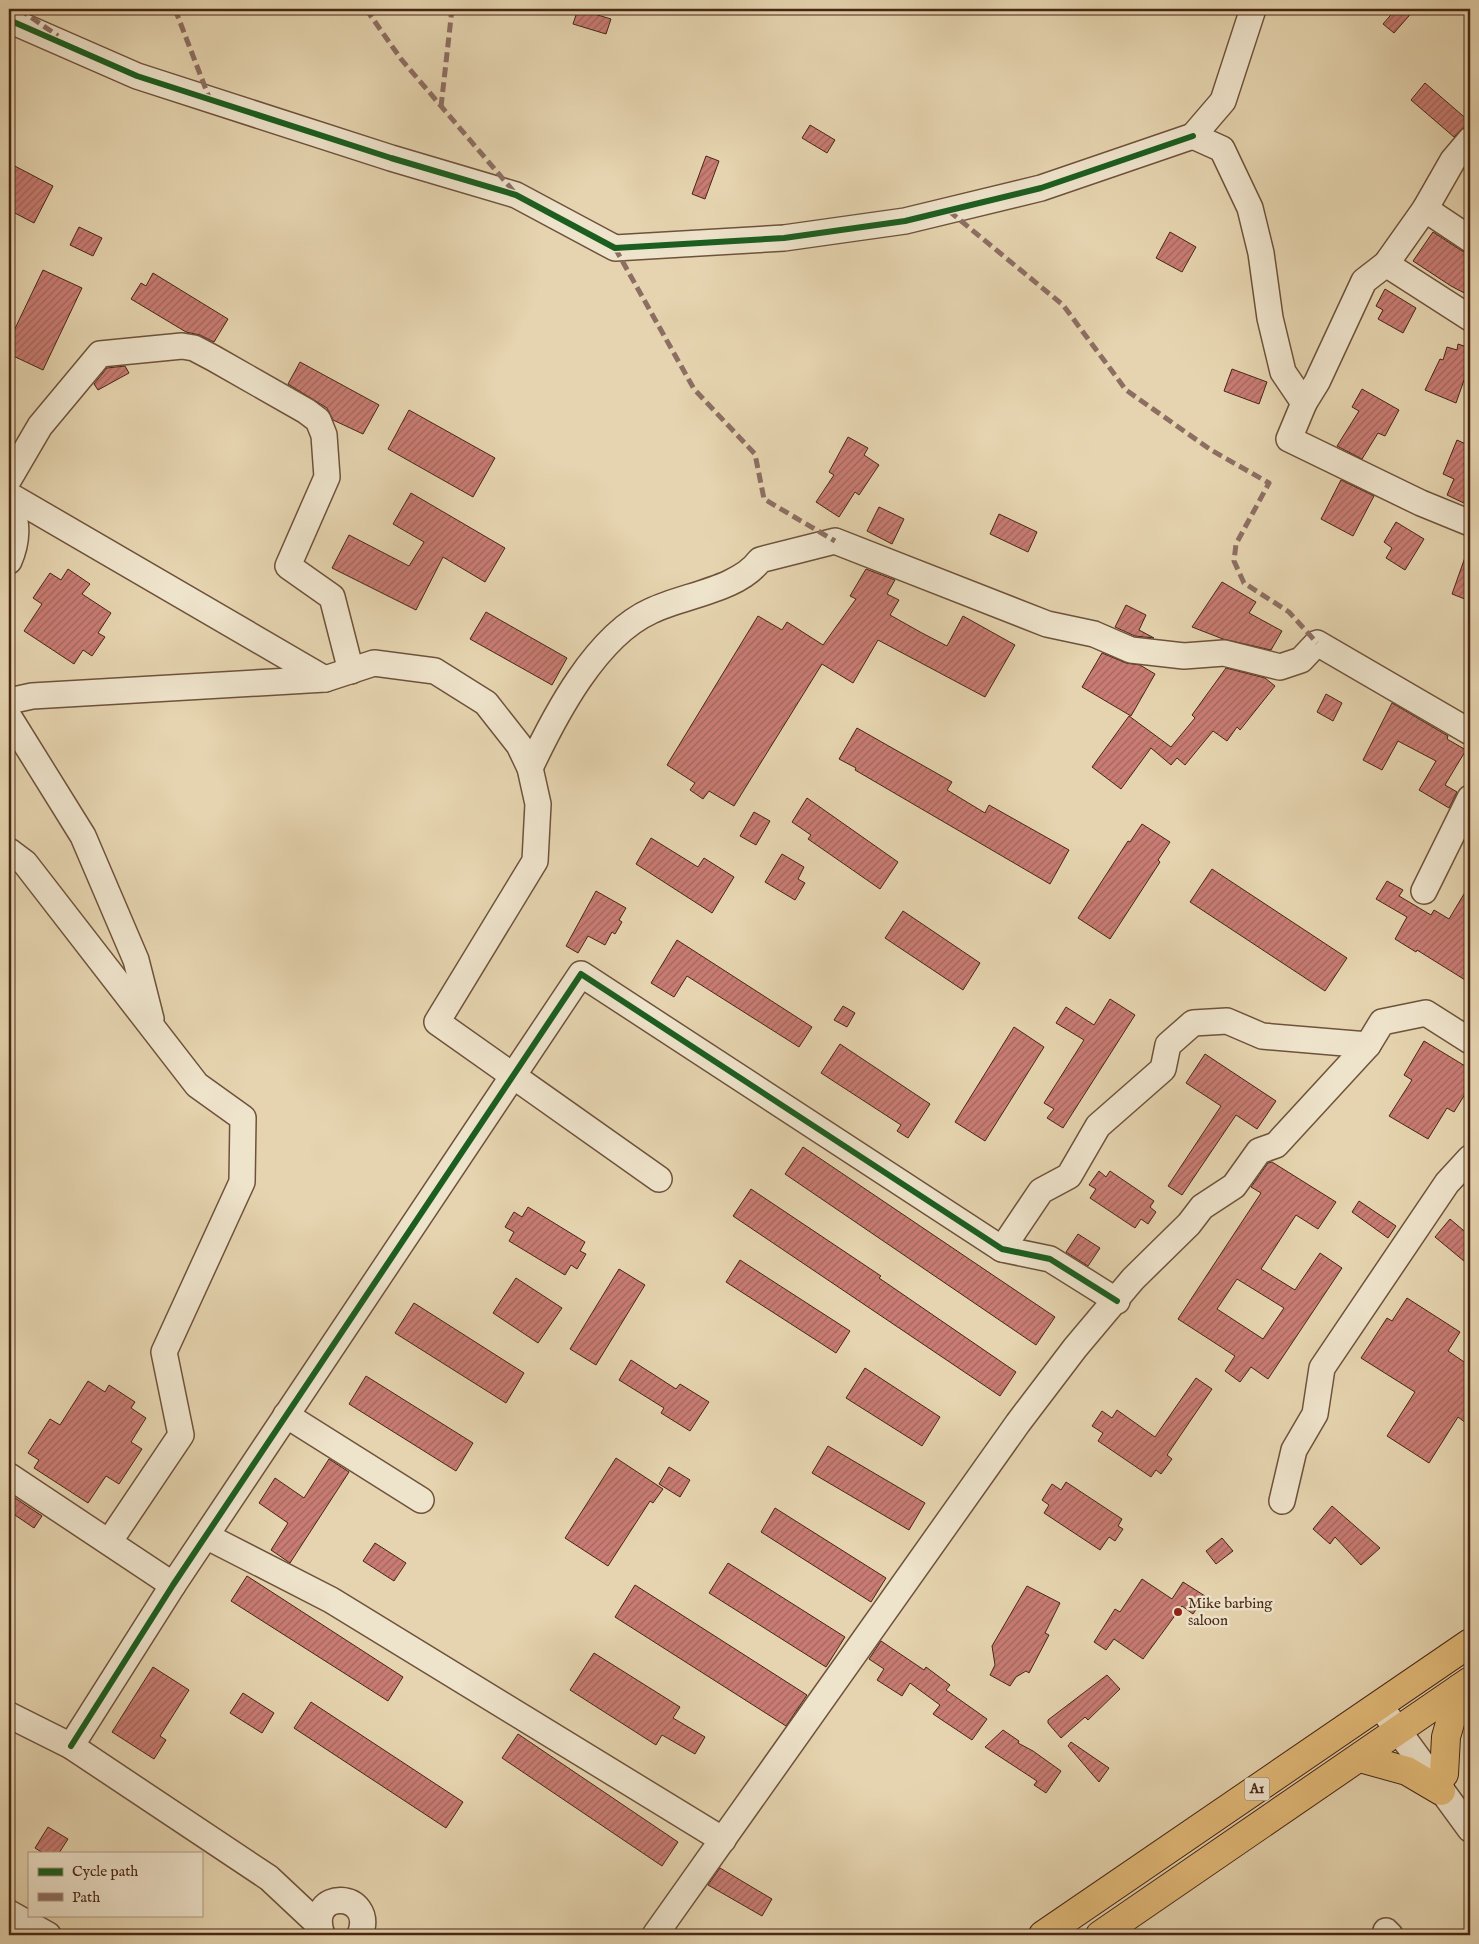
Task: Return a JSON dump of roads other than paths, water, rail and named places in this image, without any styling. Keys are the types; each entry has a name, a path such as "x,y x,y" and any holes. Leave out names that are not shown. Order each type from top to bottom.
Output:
{"highway":[{"name":"A1","path":"1043,1935 1387,1702 1470,1643"},
{"name":"A1","path":"1100,1935 1465,1684"},
{"path":"1360,1758 1443,1782 1446,1737 1465,1684"}],"street":[{"path":"9,20 137,76 373,152 516,195 615,248 784,238 905,221 1041,188 1193,136 1223,101 1253,9"},
{"path":"1193,136 1222,149 1250,208 1261,253 1270,318 1283,372 1304,403"},
{"path":"1470,140 1453,160 1425,209 1386,264 1364,281 1317,382 1304,403 1289,439 1389,488 1470,523"},
{"path":"1425,209 1470,239"},
{"path":"1386,264 1470,318"},
{"path":"9,479 40,426 100,354 182,346 194,348 213,358 306,411 318,420 324,435 327,477 288,566 332,597 351,670"},
{"path":"9,495 325,679"},
{"path":"9,504 16,525 16,540 9,561"},
{"path":"530,768 583,672 603,648 632,622 670,603 730,583 752,570 760,560 834,541 1047,624 1094,634 1131,650 1184,656 1224,653 1280,667 1301,660 1317,642 1470,732"},
{"path":"9,701 32,696 325,679 374,663 435,671 486,703 519,746 530,768 538,804 534,860 437,1022 660,1179"},
{"path":"9,718 83,836 136,960 153,1028"},
{"path":"1424,891 1470,798"},
{"path":"9,851 25,863 197,1085 243,1118 242,1182 164,1352 181,1435 109,1542"},
{"path":"71,1746 173,1585 581,974 1002,1249 1050,1259 1117,1301"},
{"path":"656,1935 1018,1423 1075,1348 1117,1301 1133,1279 1189,1224 1202,1207 1234,1186 1260,1151 1276,1145 1368,1046 1382,1022 1426,1013 1470,1041"},
{"path":"1002,1249 1041,1191 1069,1176 1098,1126 1163,1068 1168,1045 1193,1023 1227,1021 1262,1036 1368,1046"},
{"path":"1282,1501 1294,1450 1315,1414 1322,1368 1447,1183 1470,1158"},
{"path":"286,1415 421,1500"},
{"path":"9,1476 173,1585"},
{"path":"206,1536 331,1600 723,1840"},
{"path":"1387,1702 1443,1782 1452,1789 1468,1825"},
{"path":"9,1715 71,1746 269,1878 320,1930"},
{"path":"269,1878 331,1902 343,1900 354,1904 362,1914 368,1932"},
{"path":"320,1930 320,1913 331,1902"},
{"path":"9,1913 35,1932"}],"place":[{"name":"Mike barbing saloon","path":"1178,1612"}]}
